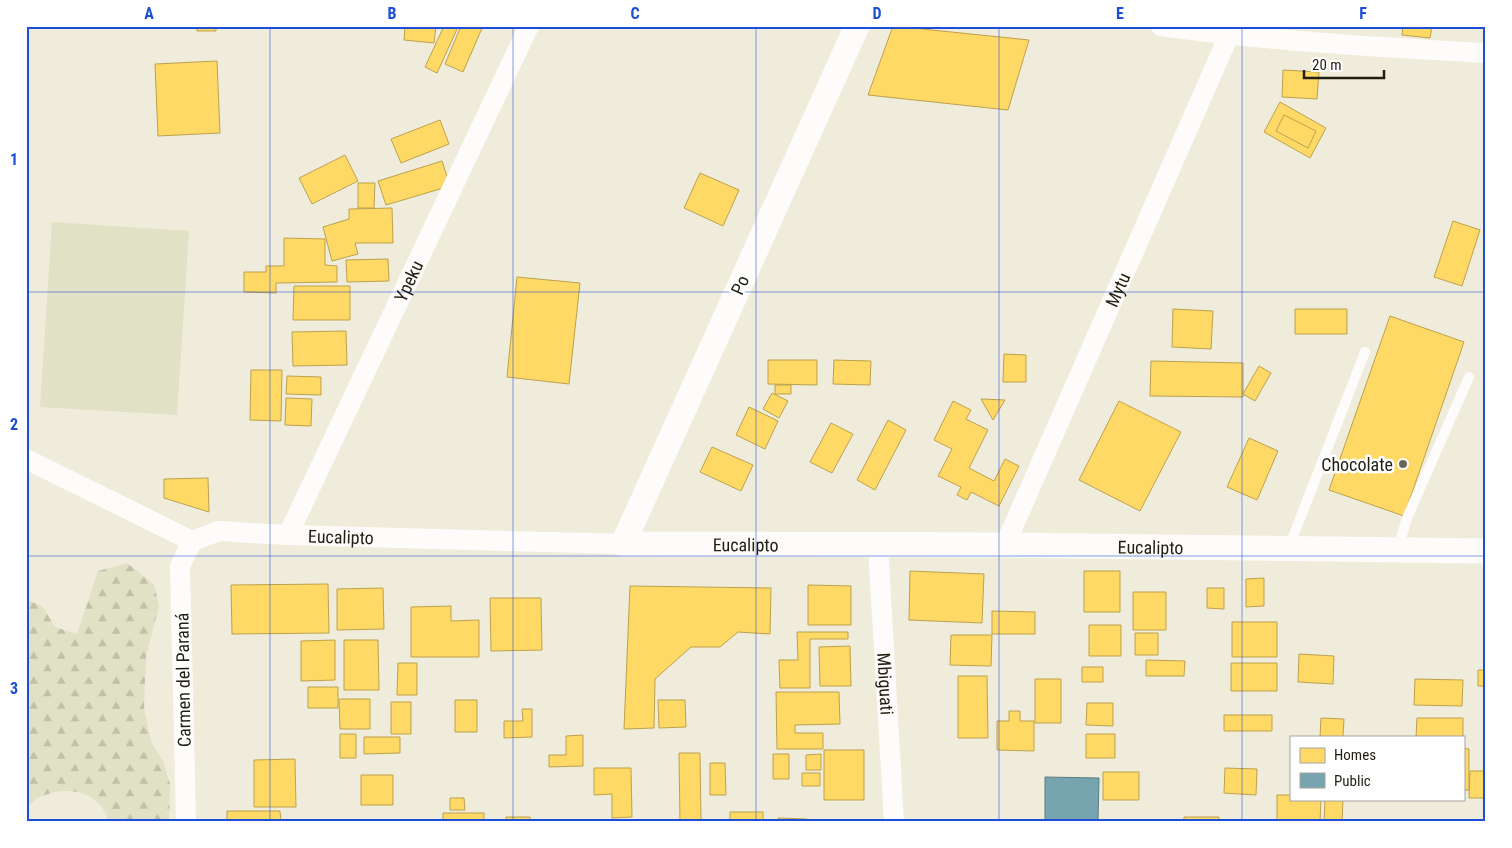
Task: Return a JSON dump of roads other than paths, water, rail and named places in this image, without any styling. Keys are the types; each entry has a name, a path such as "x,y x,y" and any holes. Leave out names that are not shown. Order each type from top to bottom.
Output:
{"street":[{"name":"Ypeku","path":"288,535 529,26"},
{"name":"Po","path":"623,544 857,26"},
{"path":"1161,26 1229,35 1486,53"},
{"name":"Mytu","path":"1005,546 1229,35"},
{"path":"26,459 192,541"},
{"name":"Eucalipto","path":"192,541 219,531 288,535 623,544 1486,551"},
{"name":"Carmen del Paraná","path":"186,822 180,566 192,541"},
{"name":"Mbiguati","path":"878,546 894,822"}],"lane":[{"path":"1289,548 1365,352"},
{"path":"1398,550 1407,518 1469,377"}],"place":[{"name":"Chocolate","path":"1403,464"}]}
